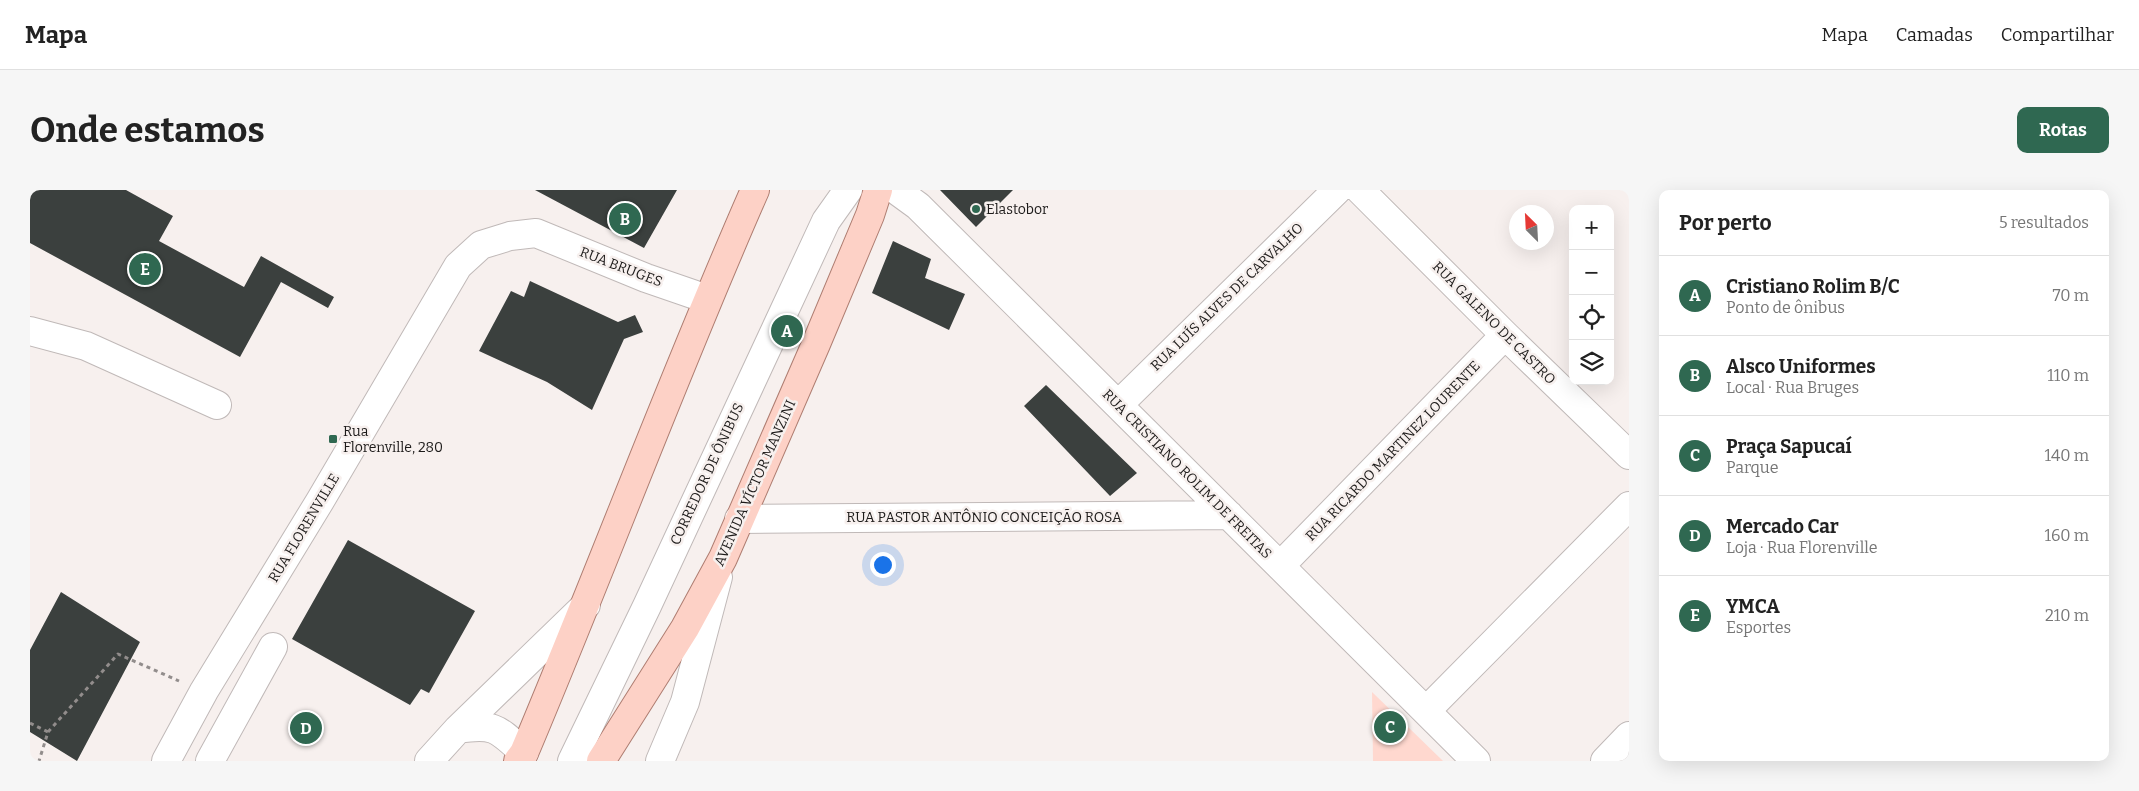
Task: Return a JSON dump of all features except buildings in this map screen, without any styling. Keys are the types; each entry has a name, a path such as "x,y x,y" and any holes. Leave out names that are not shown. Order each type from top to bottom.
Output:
{"main road":[{"path":"521,757 586,605 707,299 755,190"},
{"name":"AVENIDA VÍCTOR MANZINI","path":"601,761 685,628 723,558 816,344 870,215 878,190"}],"street":[{"name":"CORREDOR DE ÔNIBUS","path":"572,761 647,606 826,221 848,190"},
{"name":"RUA CRISTIANO ROLIM DE FREITAS","path":"896,190 918,206 1476,761"},
{"name":"RUA LUÍS ALVES DE CARVALHO","path":"1118,405 1337,190"},
{"name":"RUA GALENO DE CASTRO","path":"1360,190 1505,336 1629,456"},
{"name":"RUA BRUGES","path":"536,233 646,278 707,299"},
{"name":"RUA FLORENVILLE","path":"166,761 204,691 458,266 482,246 510,236 536,233"},
{"path":"30,331 86,346 217,405"},
{"name":"RUA RICARDO MARTINEZ LOURENTE","path":"1280,566 1505,336"},
{"path":"1426,710 1629,506"},
{"name":"RUA PASTOR ANTÔNIO CONCEIÇÃO ROSA","path":"739,519 1229,515"},
{"path":"660,761 685,702 723,558"},
{"path":"429,761 458,729 586,605"},
{"path":"215,759 281,651 242,629"},
{"path":"458,729 478,726 490,727 500,731 521,757"},
{"path":"1605,761 1629,736"}],"path":[{"path":"39,761 48,732 118,654 204,691"},
{"path":"30,724 48,732"}],"shaded area":[{"path":"1372,692 1443,761 1373,761"}],"place":[{"name":"Elastobor","path":"976,209"},
{"name":"Alsco Uniformes","path":"625,219"},
{"name":"YMCA","path":"145,269"},
{"name":"Cristiano Rolim B/C","path":"787,331"},
{"name":"Rua Florenville, 280","path":"333,439"},
{"name":"Praça Sapucaí","path":"1390,727"},
{"name":"Mercado Car","path":"306,728"}]}
